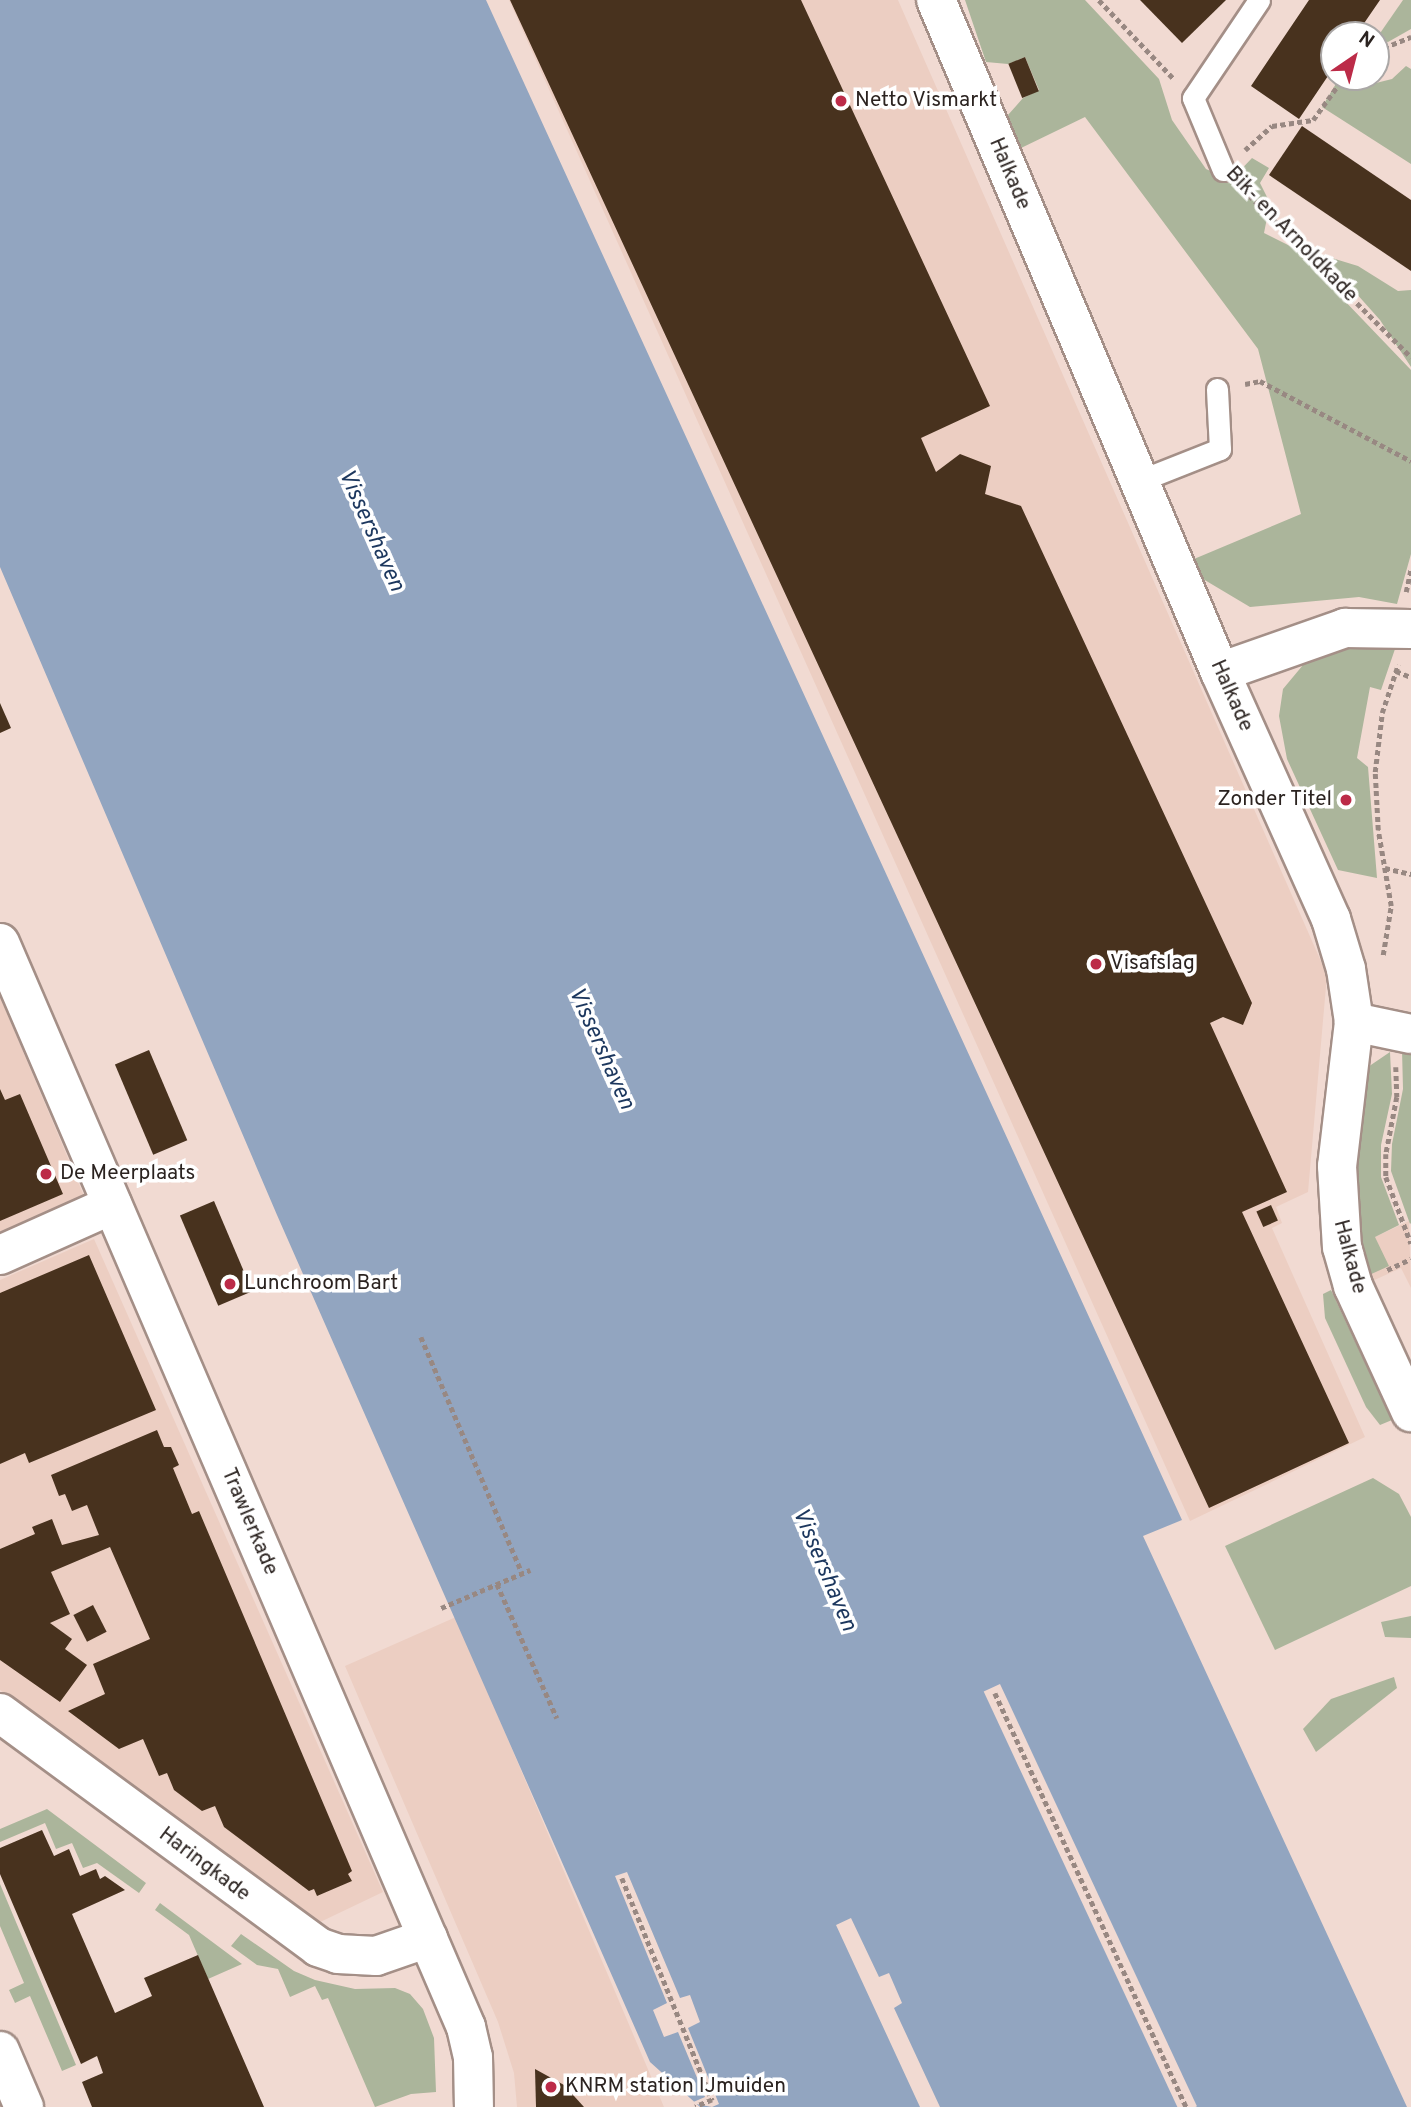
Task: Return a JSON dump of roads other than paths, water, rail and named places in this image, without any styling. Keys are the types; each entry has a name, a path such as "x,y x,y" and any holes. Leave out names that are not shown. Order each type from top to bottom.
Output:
{"street":[{"name":"Halkade","path":"936,0 1220,672 1331,919 1346,970 1354,1022 1337,1166 1340,1236 1353,1286 1411,1412"},
{"path":"1220,672 1345,628 1405,645"},
{"name":"Trawlerkade","path":"0,943 471,2041 474,2107"},
{"path":"1354,1022 1402,1032"},
{"path":"0,1255 112,1205"},
{"name":"Haringkade","path":"0,1713 318,1947 338,1954 376,1956 428,1938"},
{"path":"0,2051 24,2107"}],"lane":[{"name":"Bik- en Arnoldkade","path":"1223,170 1193,98 1259,0"},
{"path":"1139,481 1220,449 1217,389"}],"water":[{"name":"Vissershaven","path":"0,0 486,0 1182,1520 1143,1536 1407,2107 700,2107 650,2062 277,1215 0,567"}],"place":[{"name":"Netto Vismarkt","path":"841,101"},
{"name":"Zonder Titel","path":"1346,800"},
{"name":"Visafslag","path":"1096,964"},
{"name":"De Meerplaats","path":"46,1174"},
{"name":"Lunchroom Bart","path":"230,1284"},
{"name":"KNRM station IJmuiden","path":"551,2087"}]}
